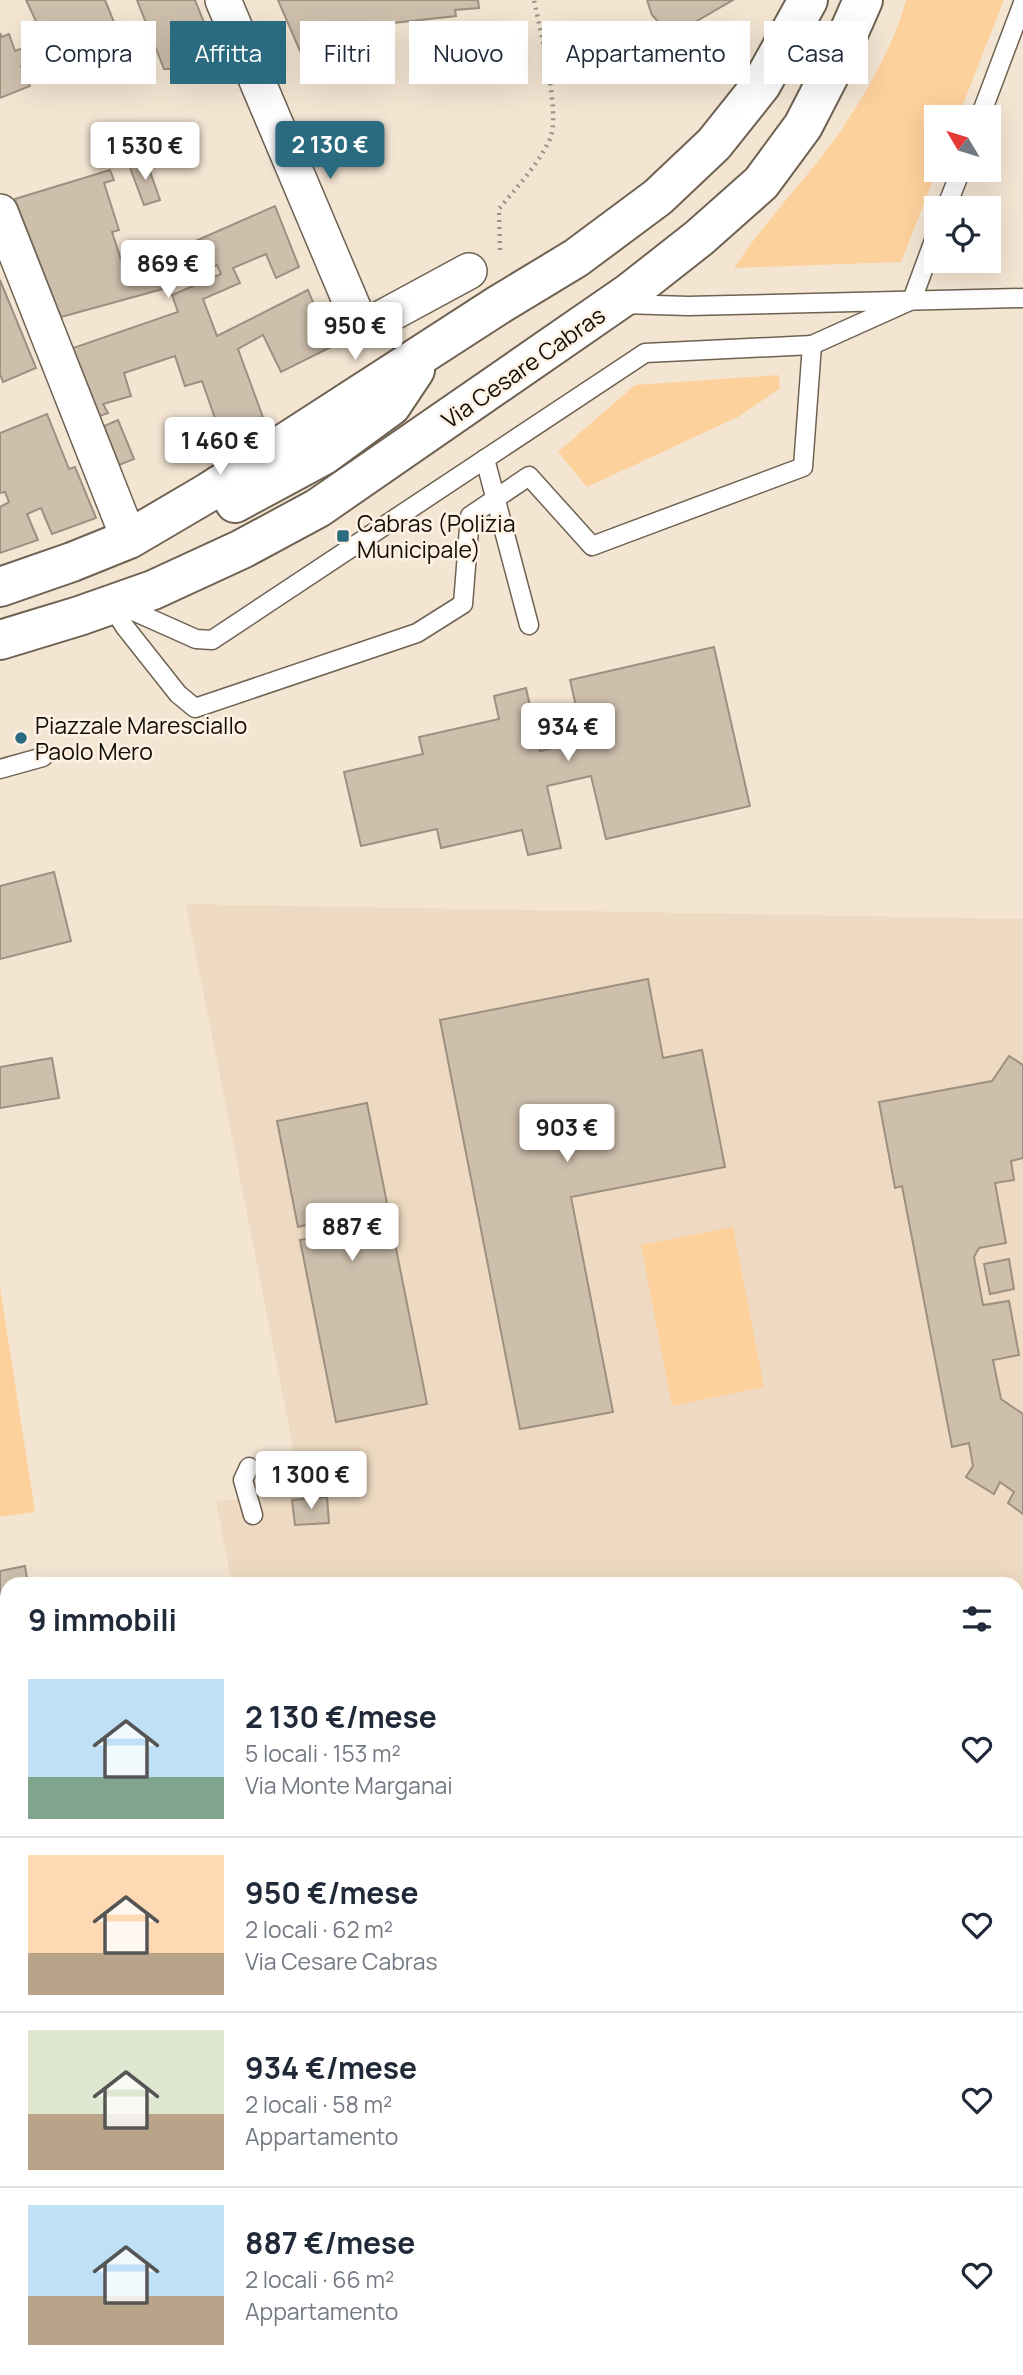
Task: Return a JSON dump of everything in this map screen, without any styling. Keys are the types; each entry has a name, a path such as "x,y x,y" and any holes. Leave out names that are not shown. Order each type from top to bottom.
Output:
{"main road":[{"path":"0,587 72,562 126,531 209,492 576,258 658,197 714,144 761,85 808,0"},
{"name":"Via Cesare Cabras","path":"0,640 79,616 122,610 153,590 318,508 627,304 761,183 803,126 834,66 863,0"},
{"path":"79,616 78,601 85,585 324,455 391,406 428,351"}],"street":[{"path":"223,0 362,329 469,271"},
{"path":"0,212 126,531"}],"lane":[{"path":"0,573 126,531 211,473 500,293 661,185 705,140 748,83 795,0"},
{"path":"868,29 877,0"},
{"path":"985,105 1023,3"},
{"path":"627,304 711,248 774,189 806,149 843,84"},
{"path":"0,649 122,610 196,639 212,639 645,353 813,345 912,300 924,268"},
{"path":"627,304 688,306 1023,298"},
{"path":"122,610 158,670 178,694 195,708 417,633 463,604 470,516 529,476 592,546 803,467 813,345"},
{"path":"485,459 529,625"},
{"path":"0,769 43,757"},
{"path":"249,1467 243,1480 253,1515"}],"path":[{"path":"500,293 499,209 524,178 551,137 553,98 534,0"}],"shaded area":[{"path":"906,0 1004,0 963,105 924,105 924,182 932,182 927,196 924,196 924,203 901,262 734,268 852,114 871,83"},
{"path":"779,375 780,388 740,416 587,487 558,452 635,385"},
{"path":"186,904 1023,919 1023,1577 231,1577 216,1501 302,1493"},
{"path":"733,1227 764,1387 672,1406 641,1245"},
{"path":"0,1287 35,1512 0,1517"}],"building":[{"path":"26,0 105,0 114,21 36,21"},
{"path":"137,0 195,0 203,21 170,21 170,69 164,69 156,49 156,21 145,21"},
{"path":"278,0 478,0 479,8 455,10 456,16 395,23 300,21 300,51"},
{"path":"647,0 733,0 697,21 657,21 652,15"},
{"path":"0,33 2,37 9,34 15,51 21,49 21,84 30,86 0,98"},
{"path":"146,160 160,200 144,205 129,165"},
{"path":"110,170 114,180 104,183 119,230 112,232 126,275 162,265 159,257 275,206 299,267 276,278 266,254 233,268 240,283 203,299 217,336 308,290 331,347 281,372 263,335 238,349 264,420 224,444 202,381 185,386 175,356 124,373 131,396 103,404 108,413 100,416 73,348 178,312 172,295 221,274 217,265 170,287 61,317 15,199"},
{"path":"0,280 36,368 3,382 0,374"},
{"path":"47,414 69,469 75,467 96,518 52,534 41,508 27,514 38,540 0,553 0,507 9,502 5,492 0,493 0,433"},
{"path":"118,420 134,459 119,465 104,426"},
{"path":"714,647 750,806 606,839 591,776 547,786 561,848 528,855 522,830 441,848 437,829 361,846 344,772 423,754 419,737 499,719 494,696 526,688 540,751 584,741 570,680"},
{"path":"54,872 71,941 0,959 0,886"},
{"path":"648,979 663,1058 702,1050 725,1167 571,1197 613,1412 520,1429 440,1020"},
{"path":"1009,1056 1023,1065 1023,1158 1011,1161 1014,1180 995,1183 1006,1243 979,1248 974,1257 983,1305 1009,1301 1019,1355 993,1360 1001,1399 1023,1414 1023,1514 1008,1503 1014,1492 1000,1482 994,1494 966,1477 973,1466 969,1443 952,1447 902,1186 895,1188 879,1102 992,1081"},
{"path":"52,1058 59,1098 0,1108 0,1067"},
{"path":"367,1103 427,1404 336,1422 300,1240 317,1237 314,1223 298,1227 277,1121"},
{"path":"1009,1259 1014,1289 990,1294 984,1264"},
{"path":"327,1497 329,1523 295,1525 292,1500"},
{"path":"25,1566 27,1577 0,1577 0,1571"}],"place":[{"name":"Cabras (Polizia Municipale)","path":"343,536"},
{"name":"Piazzale Maresciallo Paolo Mero","path":"21,738"}]}
